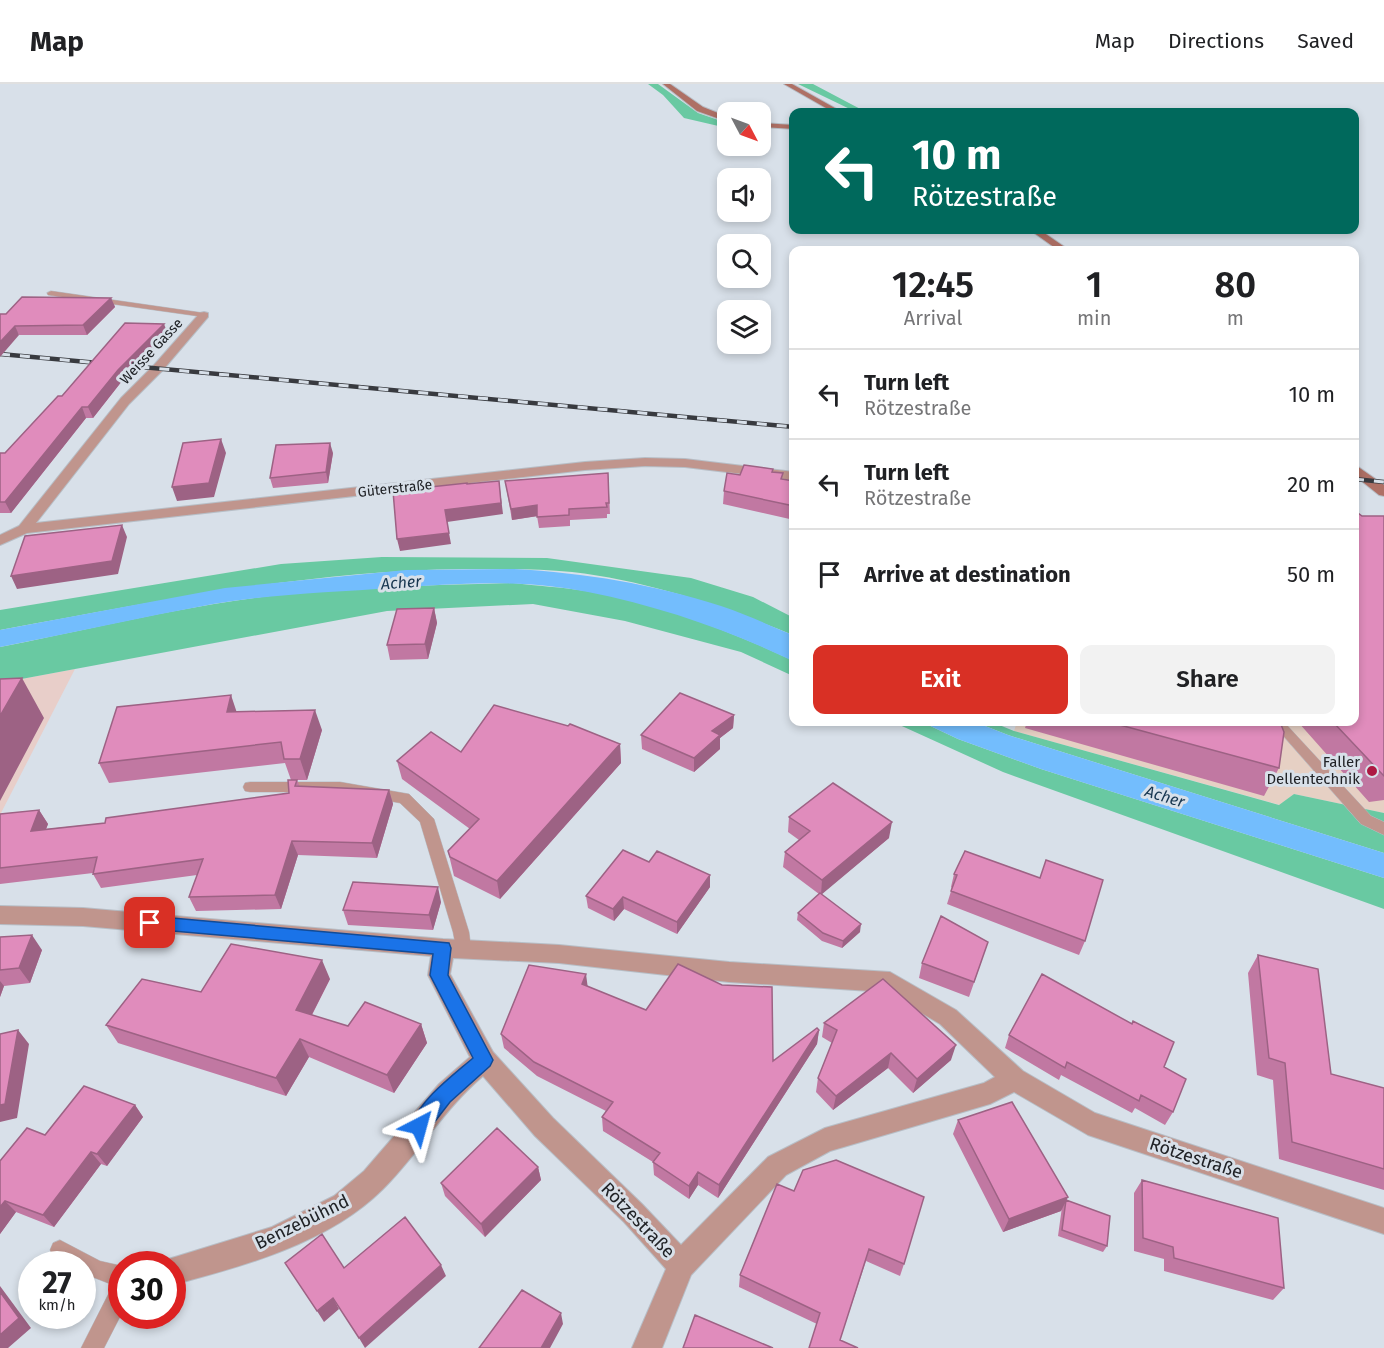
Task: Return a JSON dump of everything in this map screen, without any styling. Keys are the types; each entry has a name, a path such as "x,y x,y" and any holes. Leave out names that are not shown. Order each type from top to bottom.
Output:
{"main road":[{"path":"666,84 700,109 717,116"},
{"path":"787,84 831,108"},
{"path":"807,95 817,108"},
{"path":"771,126 789,126"},
{"path":"1040,234 1058,246"},
{"path":"1359,472 1384,492"}],"street":[{"name":"Weisse Gasse","path":"24,529 125,400 158,368 204,315"},
{"name":"Güterstraße","path":"0,541 24,529 645,462 789,475"},
{"name":"Rötzestraße","path":"0,915 82,917 453,948 559,954 729,972 890,982 948,1017 1014,1079 1088,1123 1384,1221"},
{"name":"Rötzestraße","path":"453,948 439,975 484,1060 544,1127 633,1213 681,1265 777,1166 825,1140 990,1093 1014,1079"},
{"name":"Benzebühnd","path":"186,1267 234,1254 299,1228 337,1209 361,1192 383,1171 444,1096 484,1060"},
{"path":"648,1348 681,1265"}],"lane":[{"name":"Weisse Gasse","path":"51,293 204,315"},
{"path":"1281,726 1366,820 1384,828"},
{"path":"250,788 340,787 404,798 427,819 461,932 453,948"},
{"path":"60,1250 97,1270 108,1273"},
{"path":"92,1348 108,1317"}],"shaded area":[{"path":"1384,524 1384,813 1294,794 1280,805 1014,731 1016,726 1359,726 1359,689"},
{"path":"75,669 0,815 0,683"}],"green space":[{"path":"648,84 658,84 698,113 717,120 717,126 684,118 663,95"},
{"path":"798,84 813,84 858,108 848,108"},
{"path":"382,557 547,558 691,578 753,597 789,615 789,633 739,614 657,588 572,572 504,569 404,571 288,582 173,599 0,630 0,610 281,564"},
{"path":"513,583 613,596 692,619 789,659 789,674 741,652 625,621 533,604 387,611 0,683 0,647 251,598 401,586"},
{"path":"902,726 930,726 958,739 1041,769 1384,878 1384,909 1003,772"},
{"path":"985,726 1002,726 1279,805 1294,794 1384,813 1384,853"}],"water":[{"name":"Acher","path":"514,569 567,573 670,592 721,606 789,633 789,659 718,629 641,604 564,588 491,583 326,592 236,601 0,647 0,630 225,588 406,570"},
{"name":"Acher","path":"930,726 985,726 1384,853 1384,878 1041,769 958,739"}],"building":[{"path":"22,297 111,298 83,325 15,326 0,342 0,314 6,314"},
{"path":"125,323 164,324 118,370 88,407 82,407 5,502 0,502 0,453 5,453 58,396 62,396"},
{"path":"221,439 209,483 172,487 183,443"},
{"path":"330,443 326,472 270,478 276,445"},
{"path":"744,465 773,469 772,472 783,473 781,479 789,480 789,505 724,491 727,473 740,475"},
{"path":"608,473 609,503 606,503 607,507 569,509 569,515 537,517 537,505 511,509 505,481"},
{"path":"499,481 501,503 445,510 449,533 397,539 393,491"},
{"path":"1359,514 1362,516 1384,516 1384,776 1337,726 1359,726"},
{"path":"122,525 112,561 11,576 25,536"},
{"path":"434,608 425,644 387,645 397,609"},
{"path":"22,678 0,716 0,679"},
{"path":"680,693 734,715 712,731 720,735 694,758 641,735"},
{"path":"231,695 227,712 315,710 300,759 284,759 281,742 99,763 117,707"},
{"path":"494,705 568,726 570,724 620,744 497,881 450,857 448,851 479,819 397,761 431,732 461,752"},
{"path":"1124,726 1282,726 1284,732 1279,768"},
{"path":"288,780 297,780 295,786 389,790 372,843 292,841 275,895 189,897 203,859 93,874 97,857 0,868 0,814 39,810 31,831 105,823 106,818 289,793"},
{"path":"833,783 892,822 822,880 785,852 810,831 789,817"},
{"path":"623,850 649,862 657,851 710,875 677,922 623,897 613,909 586,896"},
{"path":"965,851 1040,878 1046,860 1103,880 1085,941 951,891 957,875 954,874"},
{"path":"353,882 438,887 429,915 343,910"},
{"path":"820,893 861,924 843,941 823,933 798,913"},
{"path":"941,916 988,942 974,982 922,963"},
{"path":"32,935 19,968 0,970 0,937"},
{"path":"231,944 322,960 296,1010 348,1026 365,1002 421,1024 387,1075 300,1039 276,1078 106,1025 142,979 201,992"},
{"path":"1258,955 1318,969 1331,1074 1384,1088 1384,1169 1292,1142 1285,1063 1269,1058"},
{"path":"678,964 722,985 772,987 773,1061 817,1028 819,1030 719,1185 698,1172 689,1186 653,1162 660,1153 602,1117 613,1102 534,1062 501,1034 529,965 586,974 582,984 646,1010"},
{"path":"1042,974 1132,1024 1133,1021 1174,1042 1164,1067 1186,1079 1173,1112 1141,1095 1139,1101 1067,1062 1065,1068 1009,1035"},
{"path":"883,979 956,1045 917,1079 891,1053 836,1096 818,1078 837,1030 824,1023"},
{"path":"18,1030 5,1104 0,1105 0,1034"},
{"path":"84,1086 135,1105 97,1154 91,1152 43,1215 5,1201 0,1207 0,1161 27,1128 45,1135"},
{"path":"1012,1102 1068,1197 1009,1219 958,1120"},
{"path":"497,1128 538,1167 481,1224 441,1183"},
{"path":"836,1160 924,1197 904,1264 869,1249 840,1340 858,1348 809,1348 820,1313 740,1275 777,1184 794,1191 803,1170"},
{"path":"1142,1180 1278,1218 1284,1288 1174,1258 1173,1247 1143,1238"},
{"path":"1066,1200 1110,1216 1107,1246 1062,1230"},
{"path":"405,1217 441,1265 359,1338 333,1298 317,1311 285,1263 322,1234 344,1268"},
{"path":"522,1290 561,1313 541,1348 479,1348"},
{"path":"0,1292 18,1319 0,1335"},
{"path":"695,1315 773,1348 683,1348"}],"railway":[{"path":"0,354 789,427"},
{"path":"1359,480 1384,482"}],"place":[{"name":"Faller Dellentechnik","path":"1372,771"}],"route":[{"path":"150,923 443,948 439,975 484,1060 444,1096 419,1126"}]}
